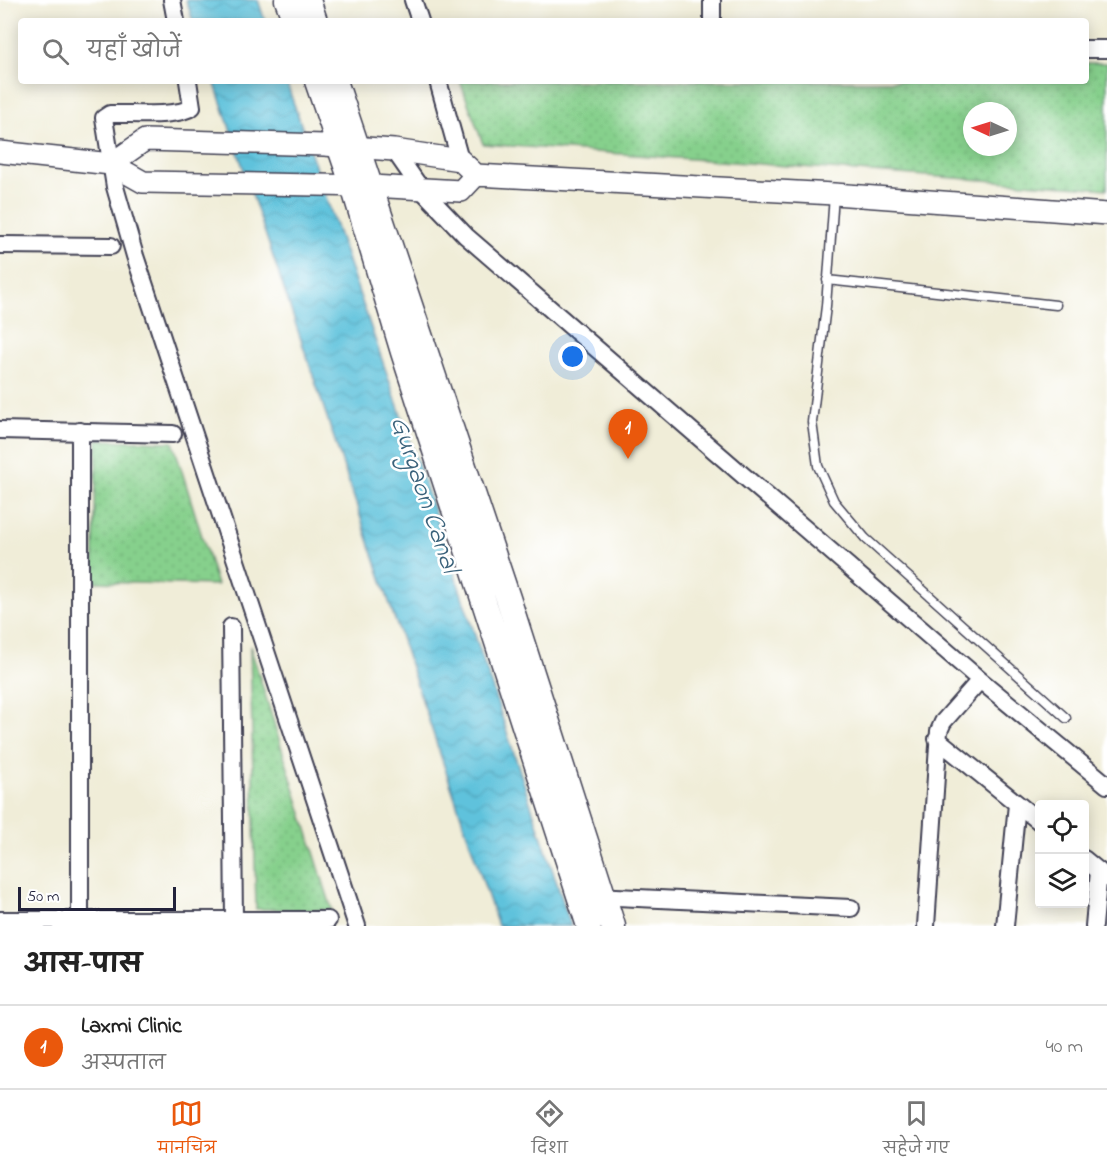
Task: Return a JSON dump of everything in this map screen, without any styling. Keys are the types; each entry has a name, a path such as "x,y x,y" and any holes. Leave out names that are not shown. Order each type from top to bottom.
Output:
{"main road":[{"path":"287,0 294,18"},
{"path":"308,0 314,18"},
{"path":"318,84 341,146 362,186 403,352 591,896 613,926"},
{"path":"335,84 341,146"},
{"path":"590,926 591,896"}],"street":[{"path":"172,0 175,18"},
{"path":"413,0 419,18"},
{"path":"712,0 712,18"},
{"path":"1089,49 1107,49"},
{"path":"188,84 192,107 189,110 110,114 104,118 115,187 135,256 357,926"},
{"path":"439,84 460,160 477,176 834,194 1107,214"},
{"path":"111,164 145,140 341,146 394,150 460,160"},
{"path":"394,150 421,189 466,236 980,680 1107,784"},
{"path":"0,152 111,164 143,182 330,185 461,191 477,176"},
{"path":"0,245 111,246"},
{"path":"0,430 173,434"},
{"path":"80,431 80,920"},
{"path":"231,627 234,920"},
{"path":"926,926 937,739 943,722 980,680"},
{"path":"937,739 1035,818"},
{"path":"1005,926 1017,804"},
{"path":"1089,863 1103,875 1094,926"},
{"path":"591,896 851,908"},
{"path":"0,920 328,920"}],"lane":[{"path":"834,194 828,280 812,422 818,466 834,501 865,538 1066,718"},
{"path":"828,280 1056,304"}],"green space":[{"path":"1089,63 1107,63 1107,189 483,144 461,84 1089,84"},
{"path":"97,440 173,442 217,585 93,582"},
{"path":"250,646 332,910 256,909"}],"water":[{"path":"186,0 258,0 264,18 192,18"},
{"name":"Gurgaon Canal","path":"215,84 287,84 429,496 571,926 498,926"}],"place":[{"name":"Laxmi Clinic","path":"628,459"}]}
